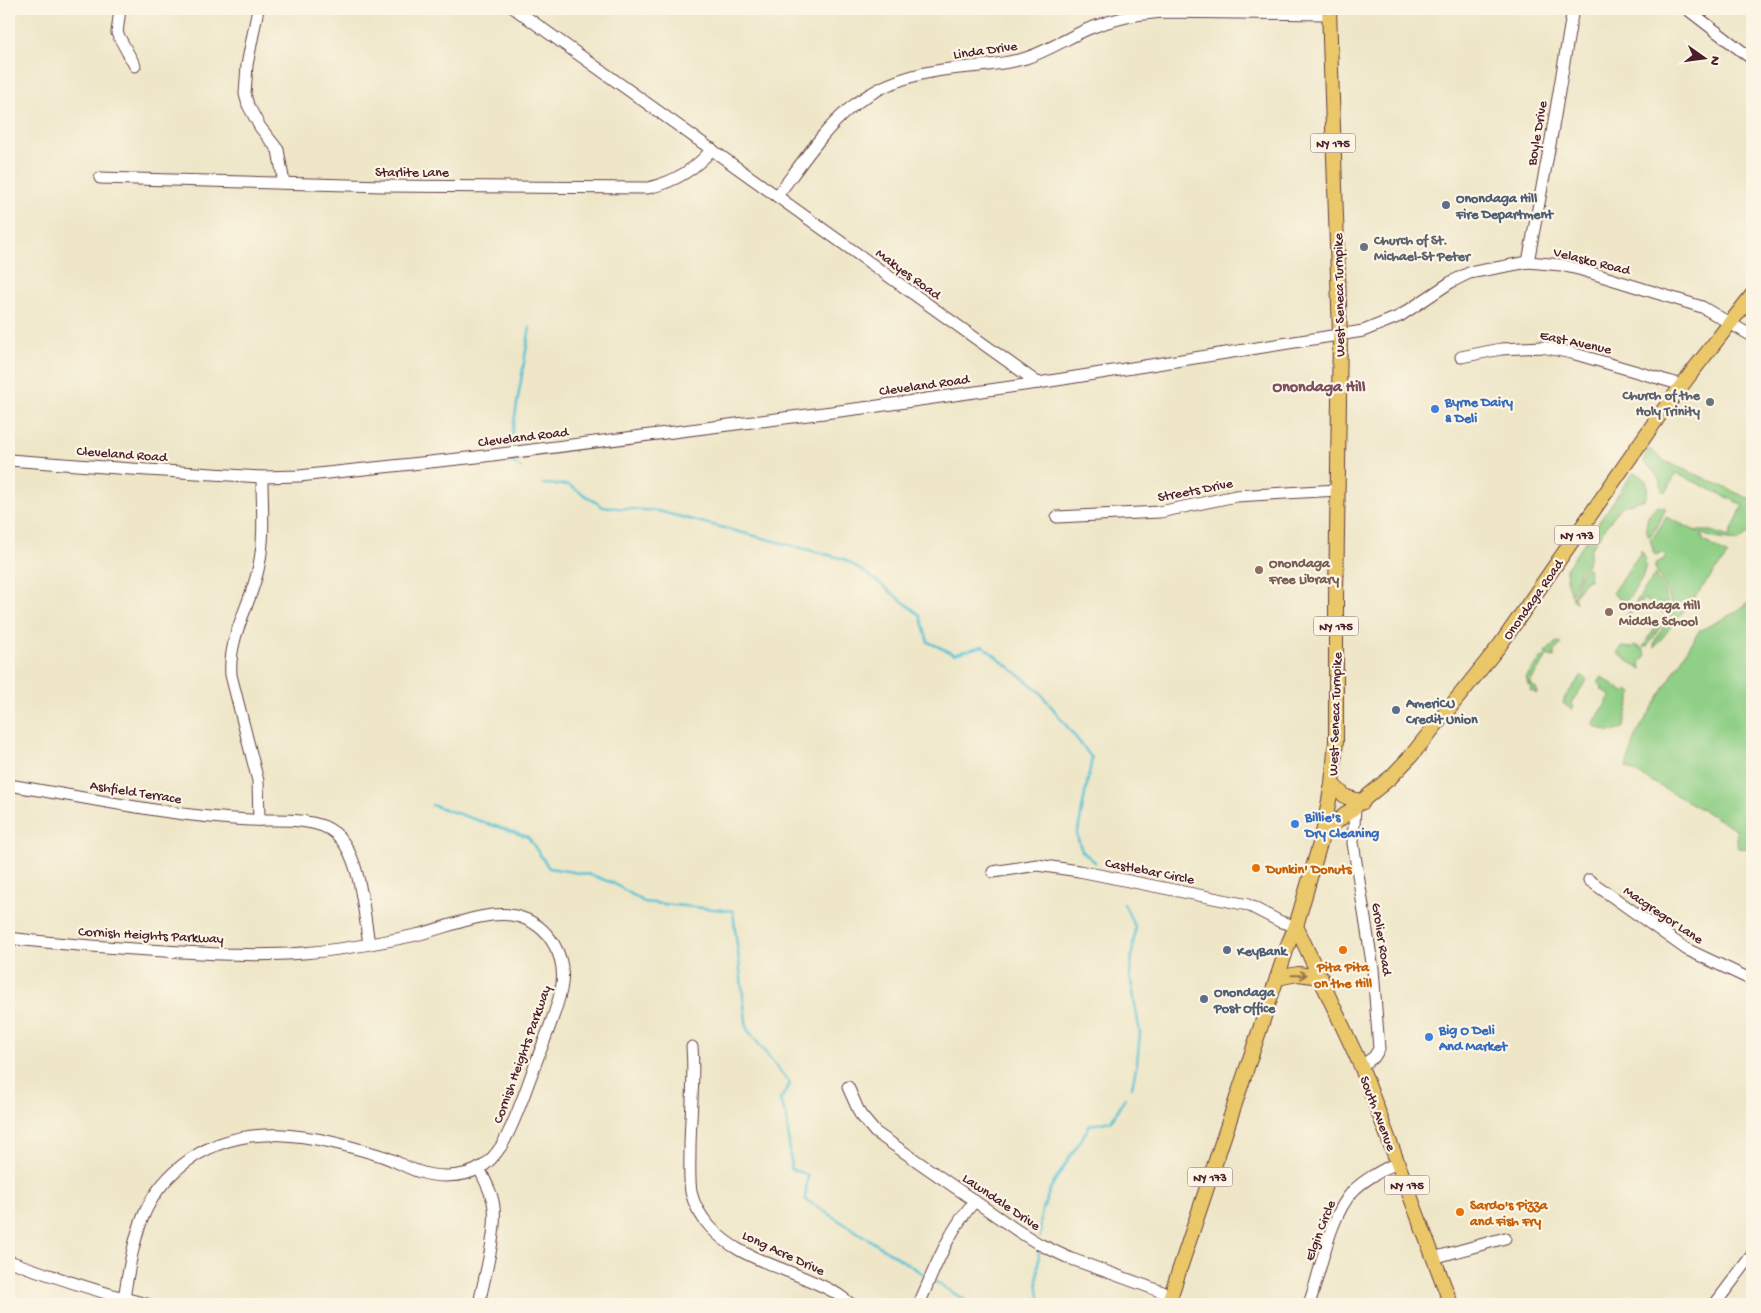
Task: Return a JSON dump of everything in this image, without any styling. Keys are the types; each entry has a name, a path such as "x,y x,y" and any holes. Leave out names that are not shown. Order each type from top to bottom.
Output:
{"main road":[{"name":"West Seneca Turnpike","path":"1169,1300 1296,926 1324,833 1332,784 1336,741 1340,334 1329,11"},
{"name":"Onondaga Road","path":"1324,833 1391,777 1411,756 1500,645 1682,385 1752,295"},
{"path":"1332,784 1346,797 1359,805"},
{"name":"South Avenue","path":"1296,926 1361,1066 1451,1304"},
{"path":"1277,978 1298,974 1321,977"}],"street":[{"path":"120,9 117,32 135,66"},
{"path":"258,9 247,64 245,94 248,105 260,126 278,150 284,183"},
{"name":"Makyes Road","path":"515,9 1038,383"},
{"name":"Boyle Drive","path":"1528,262 1573,9"},
{"path":"1687,9 1752,59"},
{"name":"Linda Drive","path":"777,196 826,131 839,117 863,98 893,82 918,74 1018,61 1036,55 1087,30 1117,18 1136,14 1162,12 1329,11"},
{"name":"Starlite Lane","path":"100,178 384,186 648,188 681,177 701,162 712,149"},
{"name":"Velasko Road","path":"1340,334 1364,331 1400,316 1469,273 1528,262 1561,264 1702,306 1752,336"},
{"path":"1038,383 1340,334"},
{"name":"East Avenue","path":"1461,356 1501,349 1542,347 1581,355 1682,385"},
{"name":"Cleveland Road","path":"9,460 262,477 342,472 477,457 871,407 1038,383"},
{"path":"259,820 258,781 231,675 230,660 234,637 256,580 260,564 262,477"},
{"name":"Streets Drive","path":"1057,518 1160,512 1236,496 1338,490"},
{"name":"Ashfield Terrace","path":"9,785 169,813 210,818 307,822 325,827 334,832 344,842 355,863 369,943"},
{"name":"Grolier Road","path":"1359,805 1353,842 1374,969 1379,1049 1374,1057 1361,1066"},
{"name":"Castlebar Circle","path":"993,872 1037,865 1079,871 1248,905 1281,922 1296,926"},
{"name":"Macgregor Lane","path":"1588,880 1686,949 1752,980"},
{"name":"Cornish Heights Parkway","path":"9,938 64,944 181,952 301,953 416,935 497,914 515,916 534,923 551,939 561,961 563,978 558,1005 513,1122 495,1154 479,1168 453,1175 435,1175 418,1172 388,1158 342,1144 311,1138 279,1135 228,1140 207,1148 192,1158 163,1183 152,1197 143,1217 132,1254 123,1301"},
{"name":"Long Acre Drive","path":"692,1047 693,1081 690,1124 690,1175 692,1193 701,1214 711,1228 724,1240 741,1251 834,1291 851,1304"},
{"name":"Lawndale Drive","path":"848,1087 860,1114 875,1132 1018,1232 1070,1258 1169,1300"},
{"name":"Elgin Circle","path":"1309,1304 1340,1211 1352,1192 1364,1181 1398,1162"},
{"path":"479,1168 489,1188 494,1208 493,1235 479,1304"},
{"path":"919,1304 946,1242 957,1223 975,1201"},
{"path":"1433,1258 1505,1238"},
{"path":"1715,1304 1752,1255"},
{"path":"9,1260 123,1301 147,1304"}],"green space":[{"path":"1649,449 1666,462 1752,500 1752,531 1739,541 1719,539 1701,534 1704,541 1728,555 1654,648 1657,637 1671,612 1671,605 1655,568 1655,564 1667,557 1662,552 1654,554 1650,539 1656,534 1666,517 1698,532 1712,531 1729,537 1743,505 1676,473 1667,491 1662,491 1657,475 1644,462 1644,457"},
{"path":"1633,473 1641,476 1646,482 1647,494 1645,499 1623,506 1618,510 1591,548 1588,563 1580,571 1571,595 1566,569"},
{"path":"1658,506 1666,508 1656,529 1649,537 1646,528 1649,515"},
{"path":"1640,551 1642,551 1645,558 1644,572 1638,585 1625,603 1612,593"},
{"path":"1586,567 1588,568 1590,580 1585,581 1574,596 1576,603 1572,598 1581,574"},
{"path":"1655,574 1667,599 1666,615 1644,599 1641,603 1639,601 1622,626 1620,625"},
{"path":"1752,600 1752,849 1738,848 1736,829 1626,767 1637,733 1699,631 1734,613"},
{"path":"1662,617 1662,624 1647,647 1643,647"},
{"path":"1556,642 1562,644 1555,650 1554,657 1546,655 1545,653"},
{"path":"1634,645 1643,649 1646,656 1640,663 1641,670 1617,653 1622,647 1631,648"},
{"path":"1542,657 1547,657 1529,683 1536,688 1537,694 1530,690 1531,688 1526,677"},
{"path":"1582,675 1587,680 1571,703 1574,706 1572,710 1563,703 1565,697"},
{"path":"1602,677 1625,693 1627,690 1632,693 1623,728 1610,732 1592,725 1611,696 1601,689 1602,686 1598,683"}],"waterway":[{"path":"510,446 530,327"},
{"path":"508,459 521,468"},
{"path":"543,484 569,485 603,507 658,511 844,559 873,578 920,615 928,642 954,654 983,646 1039,691 1092,758 1077,836 1082,851 1095,862"},
{"path":"432,805 528,837 549,868 591,875 613,883 644,902 733,911 747,1029 790,1084 780,1100 787,1118 791,1169 808,1175 805,1199 925,1275"},
{"path":"1124,904 1135,927 1130,975 1140,1033 1132,1087"},
{"path":"1040,1237 1041,1215 1050,1189 1090,1125 1111,1121 1125,1098"},
{"path":"1039,1251 1037,1282 1040,1304"},
{"path":"936,1282 971,1304"}],"place":[{"name":"Onondaga Hill Fire Department","path":"1446,205"},
{"name":"Church of St. Michael-St Peter","path":"1364,247"},
{"name":"Church of the Holy Trinity","path":"1710,402"},
{"name":"Byrne Dairy & Deli","path":"1435,409"},
{"name":"Onondaga Free Library","path":"1259,570"},
{"name":"Onondaga Hill Middle School","path":"1609,612"},
{"name":"AmeriCU Credit Union","path":"1396,710"},
{"name":"Billie's Dry Cleaning","path":"1295,824"},
{"name":"Dunkin' Donuts","path":"1256,868"},
{"name":"KeyBank","path":"1227,950"},
{"name":"Pita Pita on the Hill","path":"1343,950"},
{"name":"Onondaga Post Office","path":"1204,999"},
{"name":"Big O Deli And Market","path":"1429,1037"},
{"name":"Sardo's Pizza and Fish Fry","path":"1460,1212"}],"district":[{"name":"Onondaga Hill","path":"1319,385"}]}
